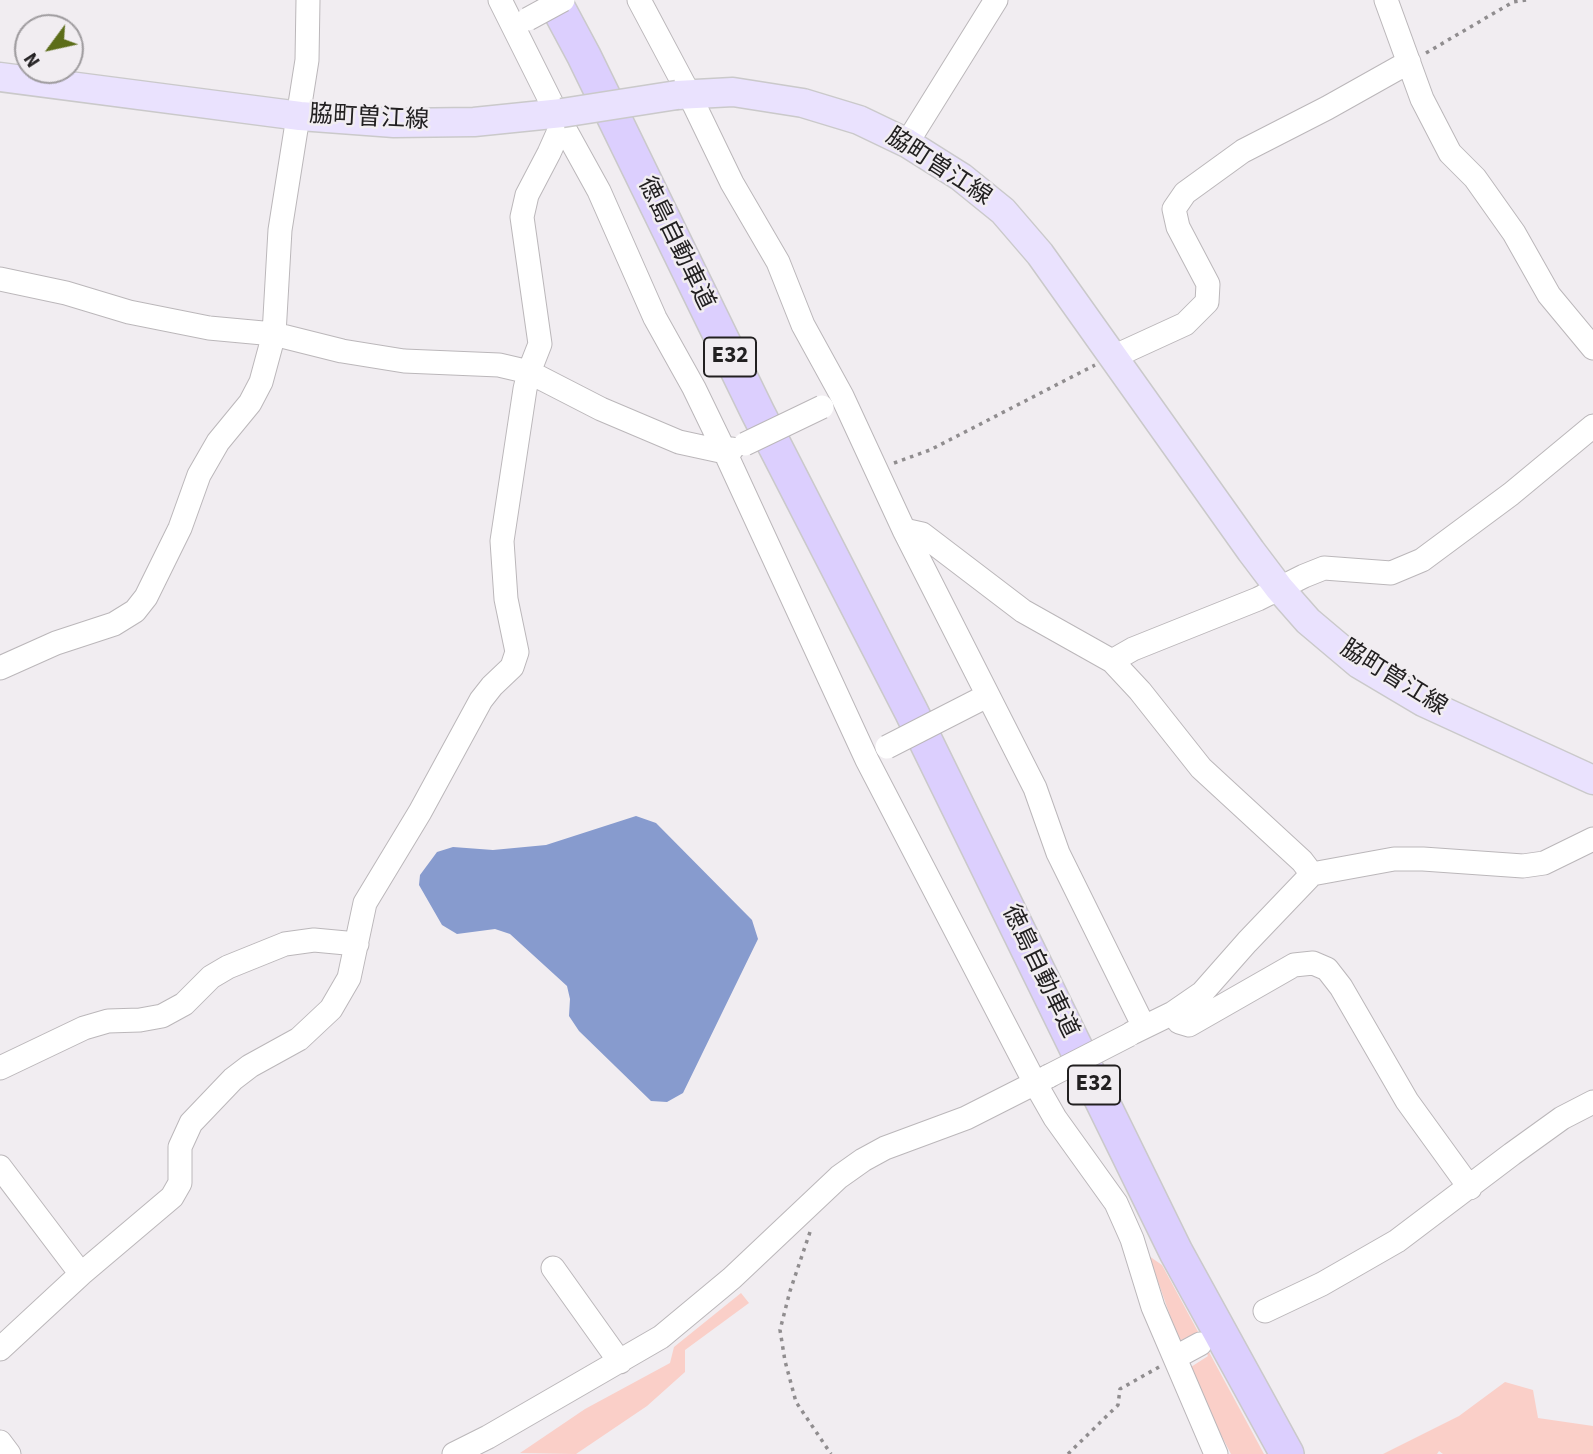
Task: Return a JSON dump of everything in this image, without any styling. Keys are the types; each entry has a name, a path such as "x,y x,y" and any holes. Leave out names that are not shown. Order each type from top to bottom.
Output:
{"highway":[{"name":"徳島自動車道","path":"580,0 776,404 911,711"},
{"name":"徳島自動車道","path":"532,15 584,56 758,413 911,711 1176,1252 1287,1454"}],"main road":[{"name":"脇町曽江線","path":"0,77 300,116 394,123 560,117 683,95 733,92 803,103 859,120 907,143 961,177 1003,211 1040,254 1279,588 1308,621 1359,664 1423,702 1593,780"}],"street":[{"path":"0,668 56,643 114,624 135,611 145,597 180,528 199,475 218,442 250,402 261,382 274,334 280,230 307,60 308,0"},
{"path":"500,0 532,15 560,117 599,191 655,318 694,388 735,448 867,760 1042,1080 1055,1118 1116,1203 1132,1239 1153,1307 1216,1454"},
{"path":"532,15 563,0"},
{"path":"639,0 683,95 778,262 832,401 876,470 982,698 1035,788 1058,853 1136,1031"},
{"path":"907,143 996,0"},
{"path":"1386,0 1422,99 1450,153 1475,178 1514,233 1549,295 1593,348"},
{"path":"1112,357 1185,324 1206,302 1208,284 1178,227 1174,209 1185,193 1243,150 1327,108 1409,62"},
{"path":"0,1349 81,1274 172,1196 180,1183 180,1147 191,1123 233,1079 250,1066 299,1039 331,1009 349,978 365,904 420,812 481,700 512,667 517,652 506,599 502,541 528,372 540,344 522,217 527,195 560,117"},
{"path":"0,279 54,290 129,312 195,325 274,334 342,351 404,361 499,365 528,372 601,409 679,442 735,448 832,401"},
{"path":"1112,661 1133,649 1258,599 1324,568 1391,573 1422,560 1511,494 1593,426"},
{"path":"904,530 922,534 1023,611 1112,661 1140,691 1201,768 1302,861 1312,874"},
{"path":"867,760 982,698"},
{"path":"454,1454 661,1337 732,1278 839,1177 863,1160 885,1148 966,1118 1173,1013 1202,993 1312,874 1394,859 1523,866 1544,863 1593,839"},
{"path":"0,1068 84,1028 108,1021 162,1016 184,1004 211,977 228,967 285,944 314,940 357,944"},
{"path":"1173,1013 1178,1022 1189,1025 1294,965 1313,963 1327,969 1341,987 1407,1101 1470,1188"},
{"path":"1265,1311 1322,1284 1397,1241 1562,1118 1593,1102"},
{"path":"0,1167 81,1274"},
{"path":"553,1268 620,1362"},
{"path":"1176,1357 1200,1344"},
{"path":"0,1442 9,1454"}],"path":[{"path":"1409,62 1513,2 1526,0"},
{"path":"876,470 930,450 1112,357"},
{"path":"811,1230 780,1330 796,1402 831,1454"},
{"path":"1068,1454 1118,1405 1120,1389 1176,1357"}],"shaded area":[{"path":"1149,1256 1162,1265 1264,1454 1231,1454 1207,1408 1191,1367 1208,1356 1196,1333 1179,1341"},
{"path":"741,1293 749,1303 685,1350 685,1372 647,1406 576,1454 520,1453 585,1409 670,1363 674,1347"},
{"path":"1505,1382 1533,1390 1538,1418 1593,1426 1593,1454 1443,1454 1439,1451 1437,1454 1383,1454 1459,1416"}],"water":[{"path":"636,816 656,823 752,920 758,939 683,1093 667,1102 651,1101 579,1031 569,1016 570,999 567,986 510,934 495,929 457,934 442,925 419,885 420,875 437,852 453,847 493,850 546,845"}]}
